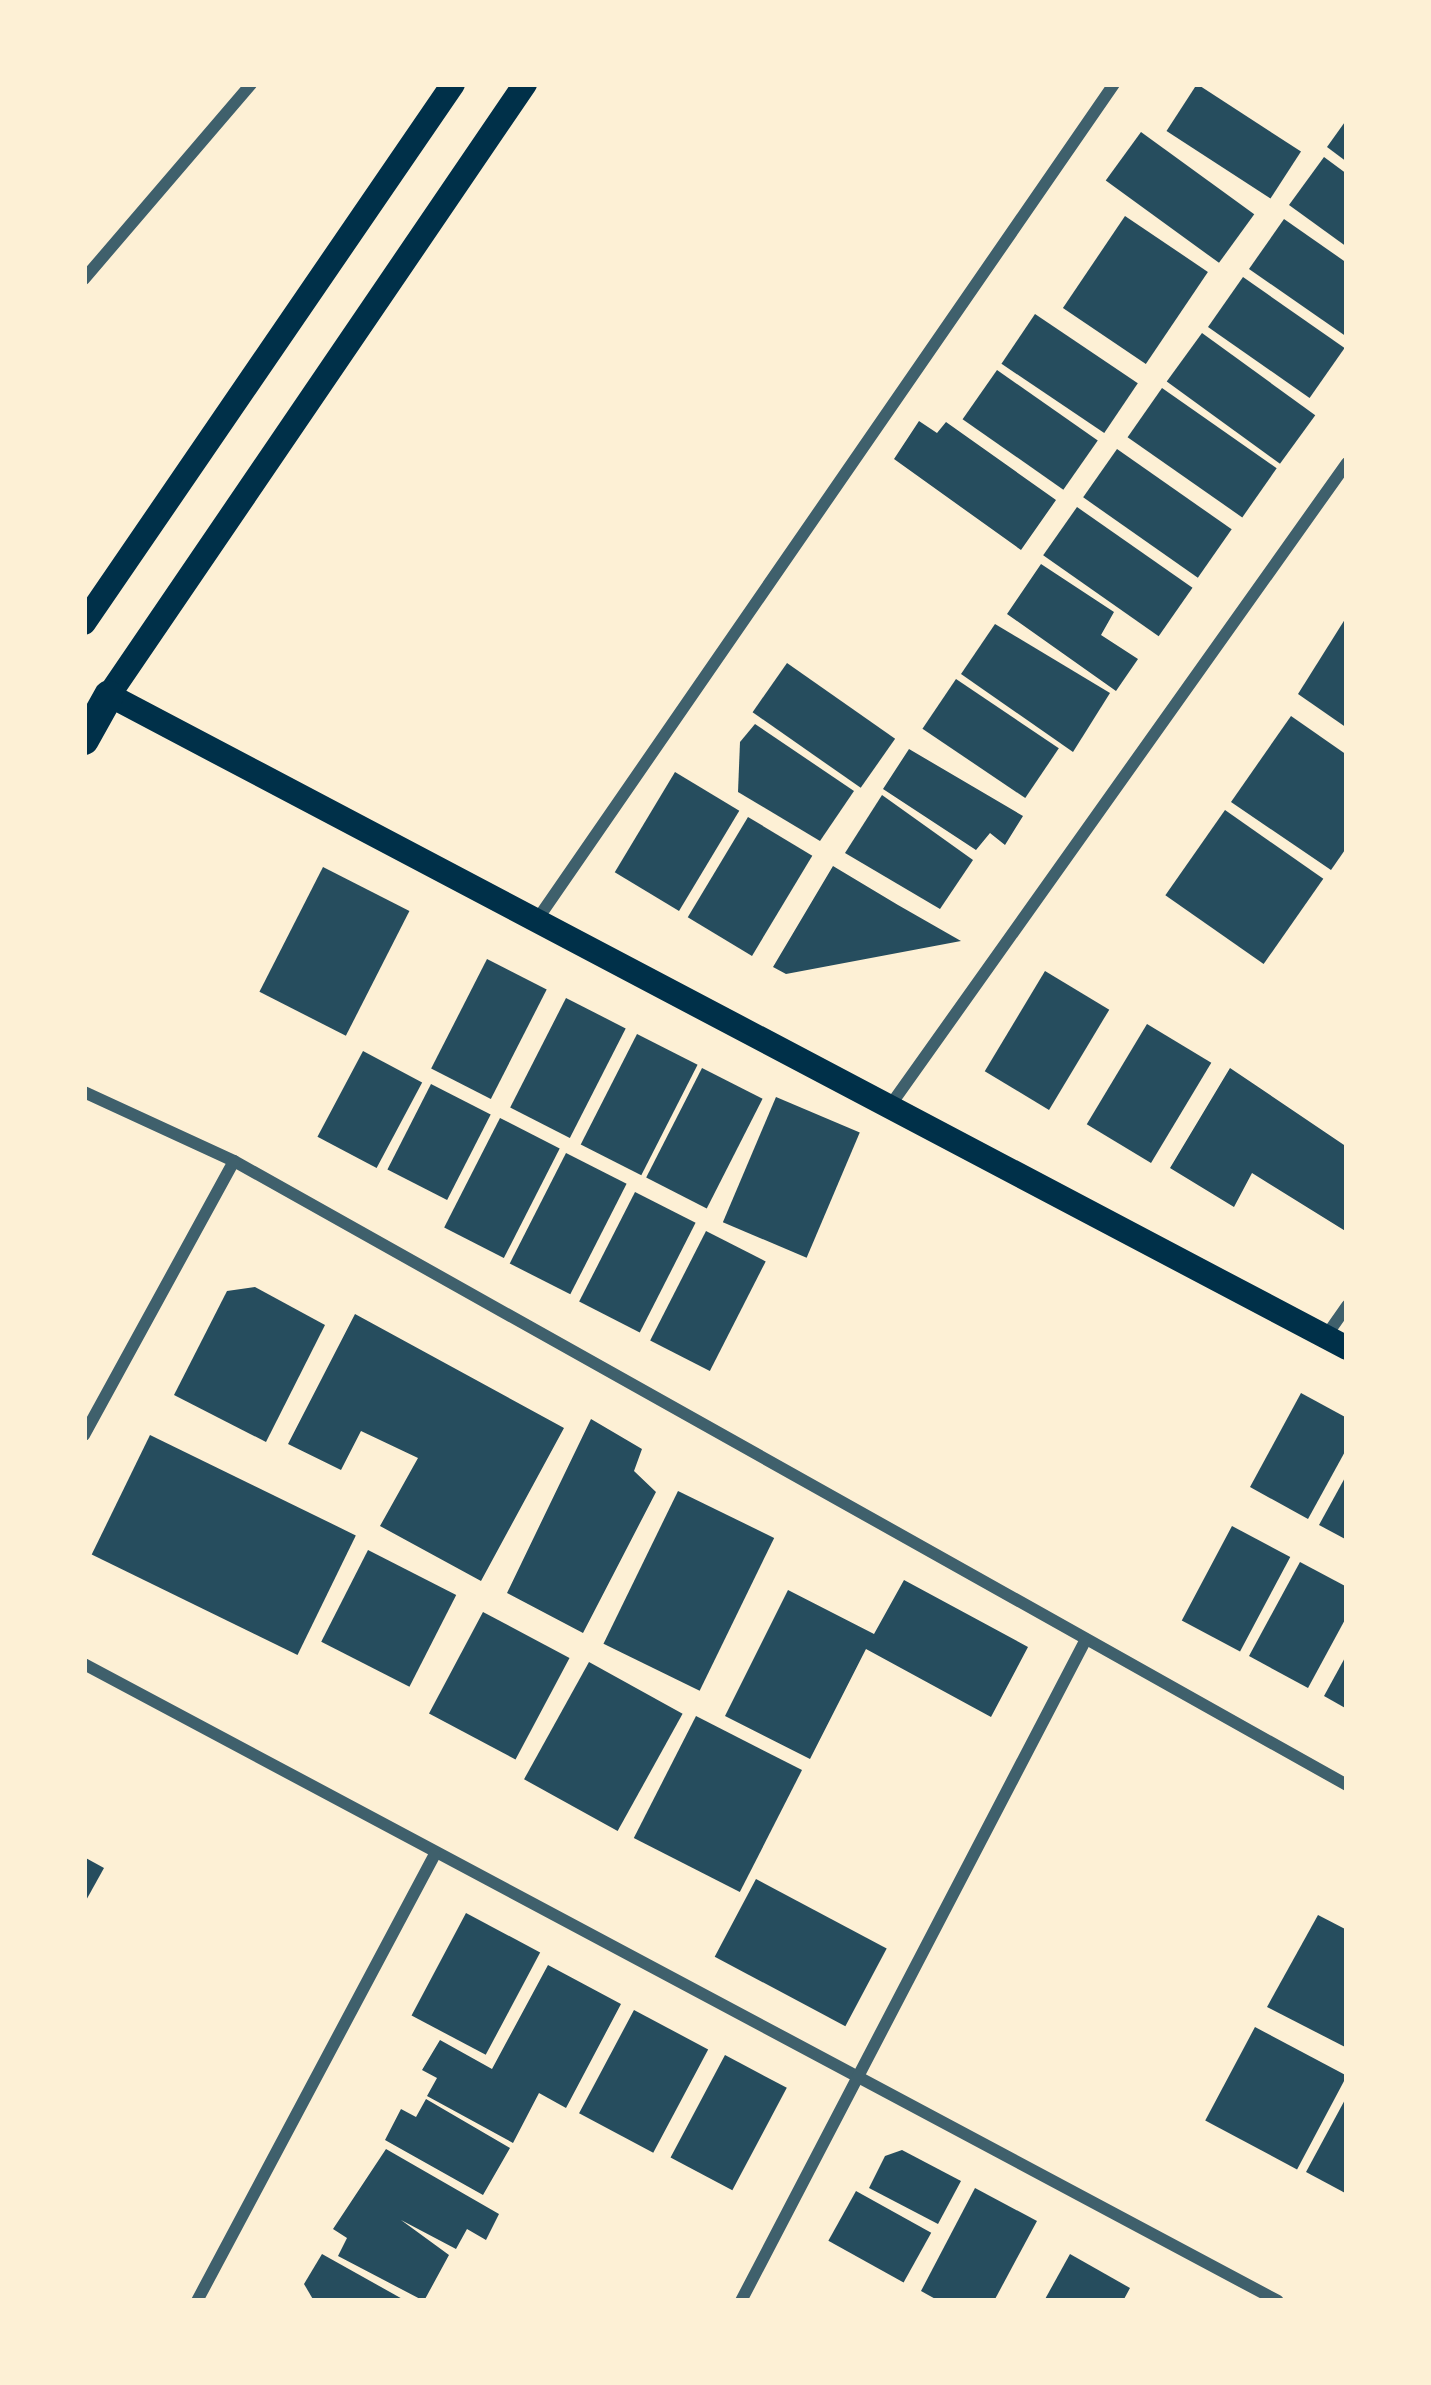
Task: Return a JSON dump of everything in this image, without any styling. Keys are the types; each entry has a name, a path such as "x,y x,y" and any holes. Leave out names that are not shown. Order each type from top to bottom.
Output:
{"main road":[{"path":"84,623 453,84"},
{"path":"84,740 109,694 525,84"},
{"path":"109,694 541,914 1336,1342"}],"street":[{"path":"84,279 251,84"},
{"path":"541,914 1114,84"},
{"path":"892,1103 1347,463"},
{"path":"84,1092 234,1161 1347,1785"},
{"path":"84,1436 234,1161"},
{"path":"1336,1342 1347,1306"},
{"path":"741,2301 1084,1641"},
{"path":"84,1664 856,2082 1278,2301"},
{"path":"196,2301 434,1854"}],"building":[{"path":"1197,84 1301,152 1270,199 1167,131"},
{"path":"1347,119 1347,162 1327,147"},
{"path":"1141,132 1254,214 1219,263 1106,181"},
{"path":"1324,157 1347,174 1347,247 1289,205"},
{"path":"1125,216 1208,272 1146,364 1063,308"},
{"path":"1284,219 1347,263 1347,337 1249,269"},
{"path":"1243,277 1345,348 1310,398 1208,327"},
{"path":"1035,314 1138,383 1104,433 1001,364"},
{"path":"1202,333 1315,415 1280,464 1167,382"},
{"path":"997,370 1098,441 1063,490 963,419"},
{"path":"1162,388 1277,468 1242,517 1128,437"},
{"path":"919,421 937,433 946,422 1056,500 1021,550 894,459"},
{"path":"1117,449 1232,529 1198,578 1083,497"},
{"path":"1077,507 1193,588 1159,636 1043,555"},
{"path":"1041,564 1114,612 1101,635 1138,659 1116,691 1007,614"},
{"path":"1347,616 1347,728 1298,694"},
{"path":"995,624 1110,693 1073,752 961,674"},
{"path":"787,663 895,739 861,788 753,712"},
{"path":"956,679 1059,748 1025,798 922,729"},
{"path":"1291,716 1347,755 1347,847 1331,870 1231,802"},
{"path":"755,724 854,791 820,841 738,792 740,742"},
{"path":"909,749 1023,816 1005,845 990,833 976,850 883,789"},
{"path":"675,772 739,811 679,911 615,872"},
{"path":"882,795 973,860 940,909 845,853"},
{"path":"1225,810 1323,879 1264,964 1165,895"},
{"path":"748,817 812,856 752,956 688,917"},
{"path":"833,866 961,941 786,974 773,967"},
{"path":"323,867 409,911 346,1036 259,992"},
{"path":"487,959 547,989 491,1099 431,1069"},
{"path":"1045,971 1109,1010 1049,1110 985,1071"},
{"path":"566,998 626,1028 570,1138 510,1108"},
{"path":"1147,1024 1211,1063 1151,1163 1087,1124"},
{"path":"637,1034 698,1065 641,1175 581,1144"},
{"path":"363,1051 422,1082 377,1168 317,1137"},
{"path":"702,1068 763,1099 707,1208 646,1178"},
{"path":"1230,1068 1347,1147 1347,1232 1252,1173 1234,1207 1170,1168"},
{"path":"431,1084 491,1114 447,1200 387,1170"},
{"path":"776,1097 860,1133 807,1258 723,1222"},
{"path":"500,1118 560,1148 504,1258 444,1228"},
{"path":"566,1153 627,1184 570,1294 510,1263"},
{"path":"635,1192 696,1223 640,1332 579,1302"},
{"path":"706,1231 766,1261 710,1371 650,1341"},
{"path":"255,1287 325,1325 266,1442 174,1395 227,1291"},
{"path":"355,1314 564,1428 481,1581 380,1526 418,1458 361,1431 341,1470 288,1444"},
{"path":"1301,1393 1347,1418 1347,1448 1308,1519 1250,1487"},
{"path":"591,1419 642,1449 634,1471 656,1492 583,1633 507,1593"},
{"path":"150,1435 356,1535 298,1655 92,1555"},
{"path":"1347,1474 1347,1540 1319,1525"},
{"path":"678,1491 774,1538 700,1691 603,1644"},
{"path":"1232,1526 1290,1557 1240,1651 1182,1620"},
{"path":"368,1550 456,1595 409,1687 321,1642"},
{"path":"1300,1562 1347,1587 1347,1616 1308,1688 1249,1656"},
{"path":"904,1580 1028,1647 991,1717 866,1649 810,1759 725,1716 788,1590 874,1634"},
{"path":"483,1612 570,1658 516,1760 429,1714"},
{"path":"1347,1654 1347,1709 1324,1696"},
{"path":"589,1662 683,1714 618,1831 524,1779"},
{"path":"696,1716 802,1770 740,1892 634,1838"},
{"path":"84,1857 104,1868 84,1904"},
{"path":"756,1879 887,1948 845,2026 715,1957"},
{"path":"466,1913 540,1952 486,2055 412,2015"},
{"path":"1318,1915 1347,1930 1347,2048 1267,2007"},
{"path":"548,1965 621,2004 566,2108 539,2093 513,2143 427,2096 437,2078 422,2070 440,2040 492,2069"},
{"path":"634,2010 708,2049 653,2153 579,2113"},
{"path":"1255,2027 1347,2076 1297,2169 1205,2121"},
{"path":"725,2055 787,2088 732,2190 671,2157"},
{"path":"1347,2096 1347,2194 1306,2172"},
{"path":"426,2099 510,2148 483,2195 385,2140 401,2109 416,2117"},
{"path":"386,2149 499,2214 486,2240 467,2229 456,2249 401,2220 449,2255 424,2301 338,2256 347,2238 333,2229"},
{"path":"902,2150 961,2181 938,2224 869,2188 885,2156"},
{"path":"975,2188 1037,2221 994,2301 939,2301 921,2291"},
{"path":"856,2191 931,2233 904,2283 828,2241"},
{"path":"322,2254 406,2301 314,2301 304,2284"},
{"path":"1070,2254 1130,2288 1123,2301 1044,2301"}]}
